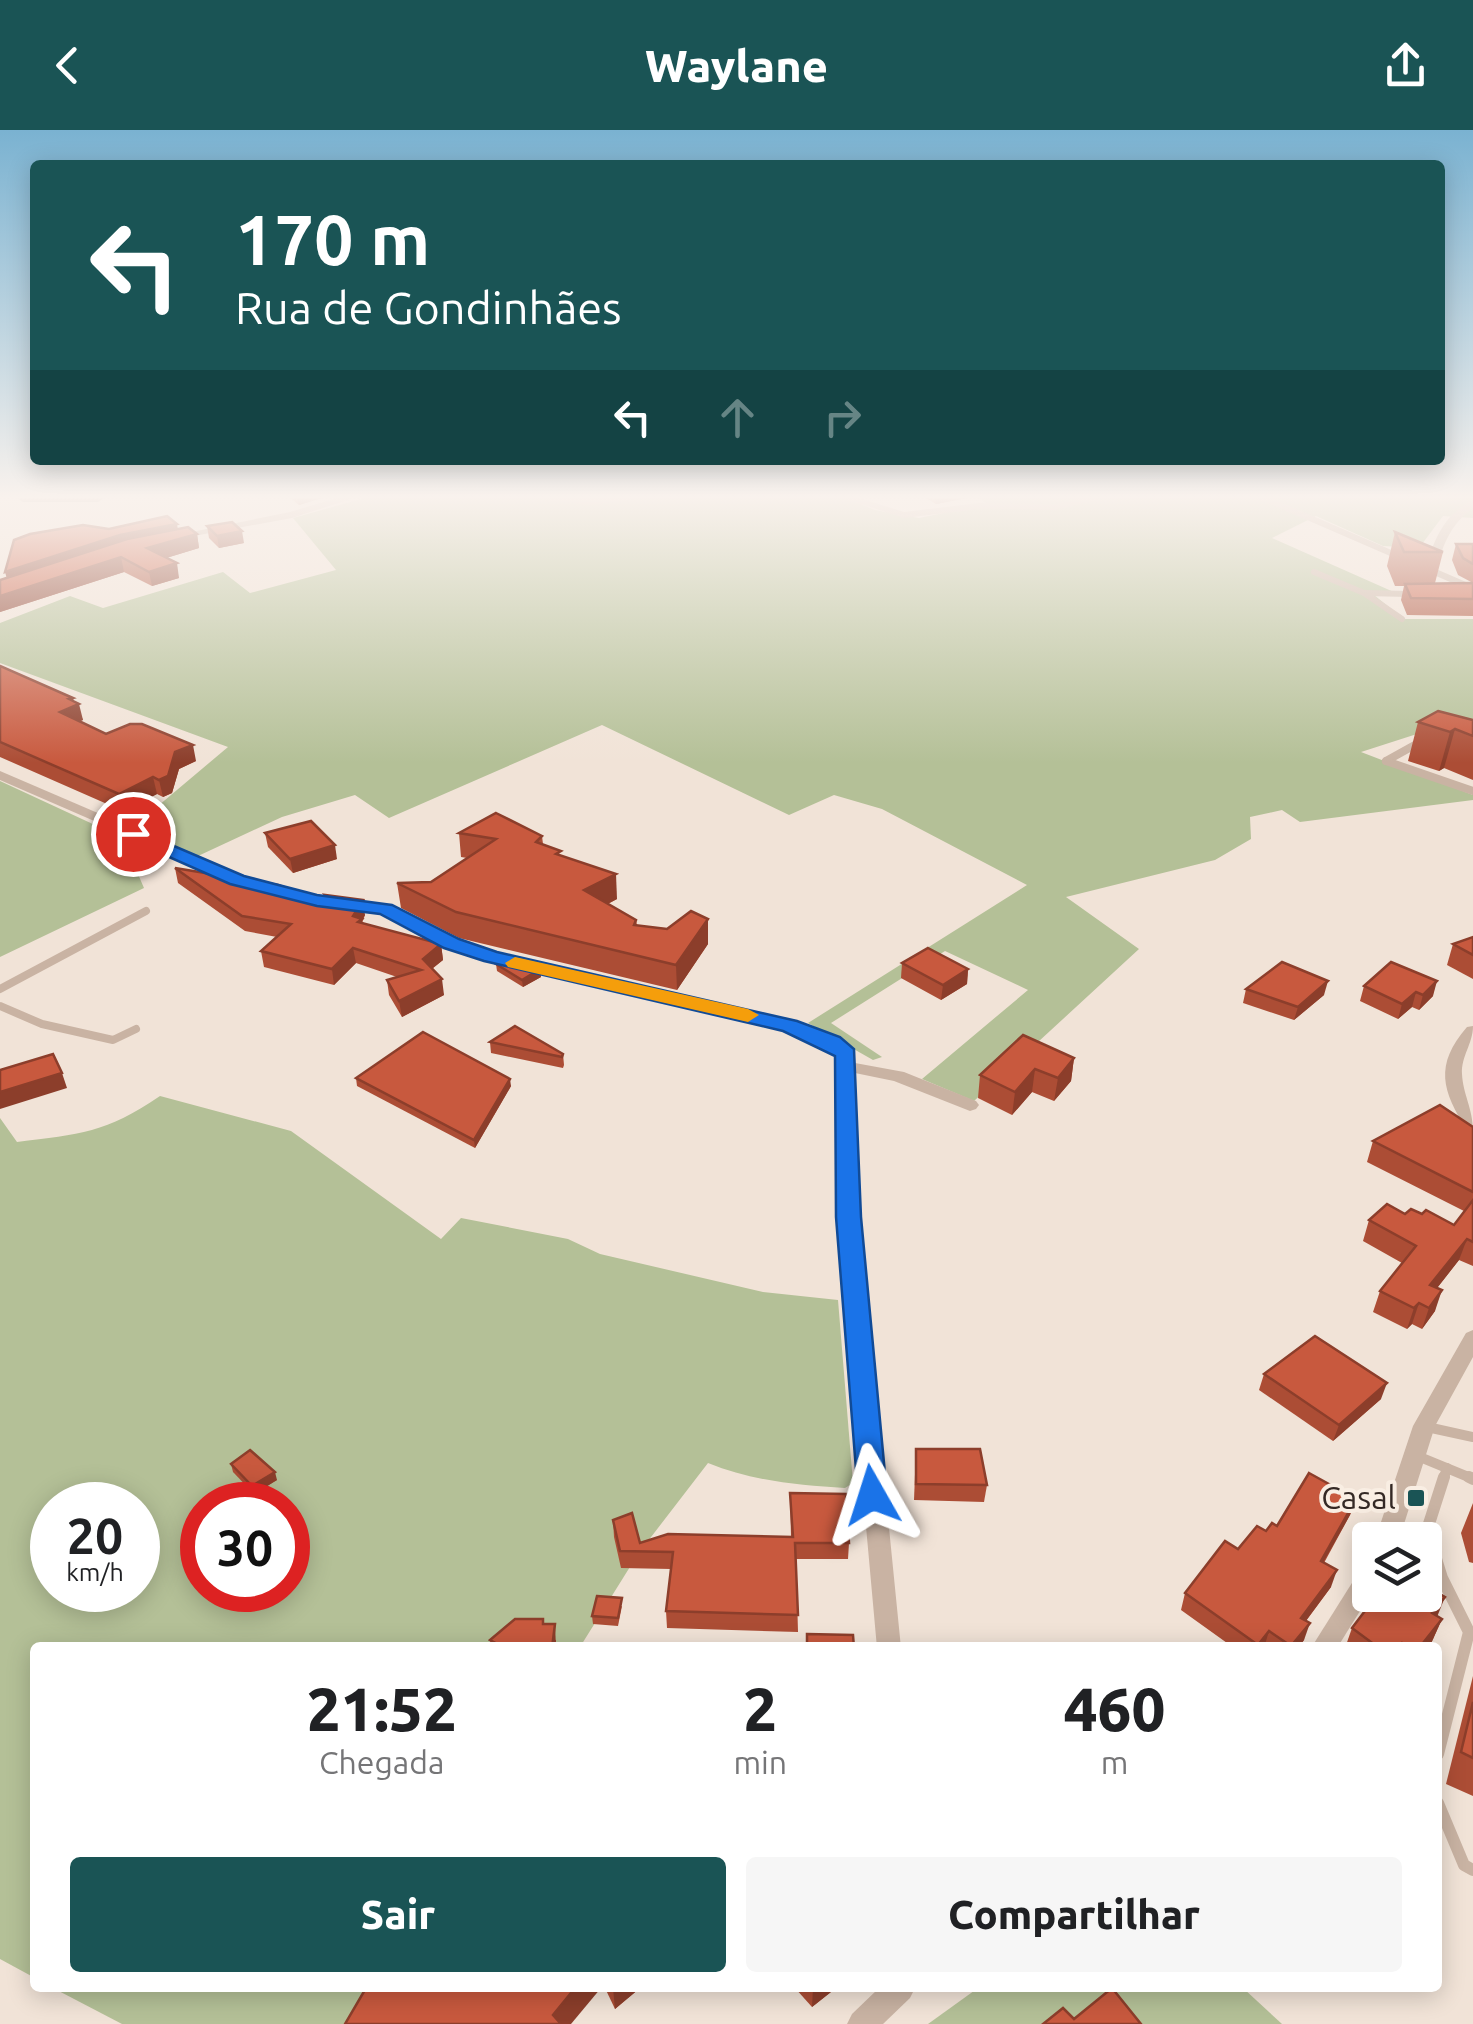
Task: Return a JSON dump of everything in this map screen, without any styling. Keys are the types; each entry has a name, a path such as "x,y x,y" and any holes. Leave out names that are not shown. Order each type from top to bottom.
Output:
{"street":[{"path":"0,774 210,869 278,892 369,904 452,944 790,1026 832,1042 846,1054 848,1217 888,1642"},
{"path":"1473,1031 1456,1052 1451,1075 1457,1100 1473,1126"},
{"path":"848,1067 898,1076 970,1105"},
{"path":"1393,1522 1424,1426 1473,1338"},
{"path":"1327,1642 1352,1602"},
{"path":"862,2024 896,1992"}],"lane":[{"path":"1346,585 1402,619"},
{"path":"1455,594 1473,592"},
{"path":"1364,593 1418,594"},
{"path":"1440,745 1423,741 1386,761 1473,791"},
{"path":"0,990 146,911"},
{"path":"0,1006 42,1024 112,1040 136,1030"},
{"path":"1424,1426 1473,1437"},
{"path":"1413,1454 1473,1478"},
{"path":"1442,1738 1469,1632 1442,1578 1427,1530 1447,1468"},
{"path":"1442,1813 1464,1865 1473,1870"}],"green space":[{"path":"178,585 240,585 250,593 278,585 1379,585 1396,593 1374,595 1404,619 1473,619 1473,748 1420,733 1361,752 1473,795 1473,800 1300,822 1282,810 1250,817 1251,839 1215,860 1066,897 1139,949 974,1101 922,1079 1028,990 945,951 831,1023 882,1057 873,1060 808,1023 1027,885 882,809 834,795 789,815 602,725 389,818 355,795 282,817 198,856 122,823 152,811 228,747 0,663 0,623 70,596 103,608"},
{"path":"0,781 110,832 94,840 131,858 144,888 0,957"},
{"path":"160,1096 291,1131 441,1239 461,1218 568,1239 600,1254 763,1292 838,1300 853,1483 845,1488 793,1484 708,1463 638,1554 583,1642 30,1642 30,1975 0,1959 0,1118 17,1142 108,1125"},
{"path":"61,1992 371,1992 351,2024 122,2024"},
{"path":"972,1992 1247,1992 1282,2024 928,2024"}],"building":[{"path":"0,585 33,585 0,596"},
{"path":"1406,585 1473,585 1473,599 1411,598"},
{"path":"0,666 73,698 69,699 79,704 60,712 106,734 130,724 142,724 193,745 175,752 168,776 159,780 153,777 119,794 0,742"},
{"path":"1438,711 1473,720 1473,736 1418,722"},
{"path":"496,813 542,836 536,842 561,851 556,854 616,874 584,890 636,920 634,925 667,929 691,911 708,919 676,965 456,912 397,883 431,882 496,839 459,833"},
{"path":"311,821 335,845 290,859 265,833"},
{"path":"175,868 278,885 334,905 325,895 363,900 353,916 362,919 358,922 441,944 423,959 442,979 399,1001 387,980 421,970 353,948 332,969 261,951 291,924 242,916"},
{"path":"1473,937 1473,955 1453,944"},
{"path":"928,948 968,969 943,985 902,963"},
{"path":"502,960 540,969 522,980 496,964"},
{"path":"1282,962 1328,981 1298,1007 1246,989"},
{"path":"1391,962 1437,981 1423,995 1416,992 1402,1004 1364,986"},
{"path":"515,1026 563,1054 562,1057 490,1042"},
{"path":"423,1032 510,1079 474,1140 356,1078"},
{"path":"1023,1035 1074,1058 1058,1078 1035,1069 1015,1092 980,1075"},
{"path":"53,1054 62,1073 0,1092 0,1070"},
{"path":"1440,1105 1473,1127 1473,1192 1373,1141"},
{"path":"1473,1200 1473,1242 1467,1239 1430,1285 1442,1290 1429,1308 1419,1303 1414,1308 1380,1291 1416,1246 1369,1220 1387,1204 1405,1214 1411,1209 1422,1214 1426,1210 1454,1225"},
{"path":"1315,1336 1387,1383 1339,1425 1264,1374"},
{"path":"916,1449 980,1449 987,1485 916,1484"},
{"path":"250,1450 275,1472 259,1482 248,1482 231,1464"},
{"path":"1309,1473 1356,1499 1321,1561 1337,1570 1301,1618 1310,1623 1294,1642 1285,1642 1269,1631 1260,1642 1254,1642 1185,1593 1225,1541 1238,1549 1257,1526 1266,1531 1272,1523 1277,1526"},
{"path":"790,1493 846,1494 849,1543 795,1543 798,1615 666,1611 673,1552 620,1551 613,1520 632,1513 640,1543 668,1534 793,1537"},
{"path":"597,1596 622,1598 618,1618 592,1616"},
{"path":"1364,1612 1433,1612 1442,1619 1424,1642 1371,1642 1352,1628"},
{"path":"515,1619 543,1619 543,1624 555,1624 553,1642 490,1640"},
{"path":"807,1634 853,1635 854,1642 807,1642"},
{"path":"1473,1702 1473,1758 1461,1752"},
{"path":"364,1992 572,1992 553,2015 561,2024 345,2024"},
{"path":"1107,1992 1115,1992 1141,2024 1043,2024 1063,2008 1074,2019"}],"slow traffic":[{"path":"515,963 748,1015"}],"place":[{"name":"Casal","path":"1416,1498"}],"route":[{"path":"133,834 237,880 317,900 369,904 452,944 542,970 790,1026 832,1042 846,1054 848,1217 872,1495"}]}
